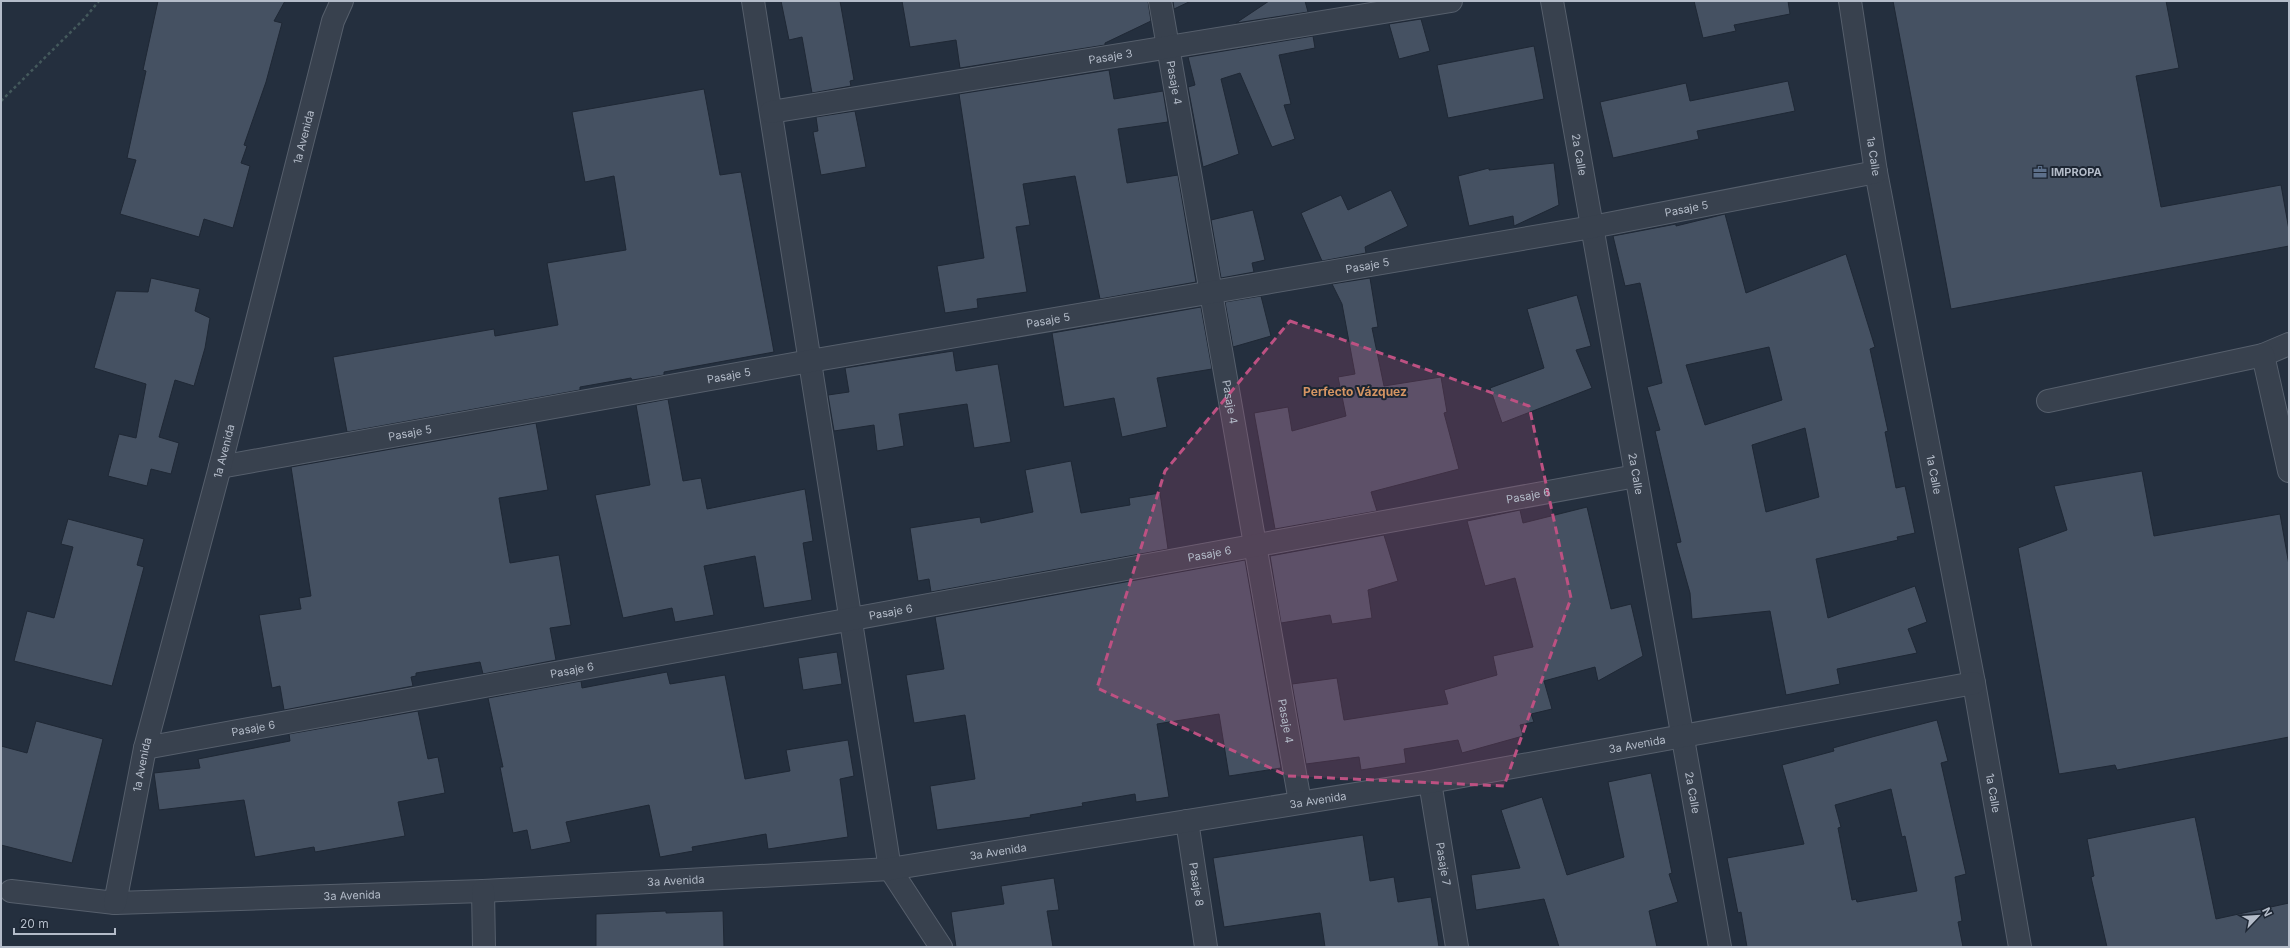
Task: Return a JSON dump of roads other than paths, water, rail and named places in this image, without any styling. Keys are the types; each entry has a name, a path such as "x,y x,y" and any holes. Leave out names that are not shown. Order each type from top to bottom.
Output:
{"street":[{"name":"1a Avenida","path":"115,903 145,748 220,467 333,21 342,1"},
{"path":"753,1 890,869 941,947"},
{"name":"Pasaje 4","path":"1160,1 1300,802"},
{"name":"Pasaje 3","path":"771,112 1450,1"},
{"name":"2a Calle","path":"1552,1 1720,947"},
{"name":"1a Calle","path":"1850,1 1876,172 1974,683 2020,947"},
{"name":"Pasaje 5","path":"220,467 810,361 1592,227 1876,172"},
{"path":"2048,401 2263,355 2289,344"},
{"path":"2263,355 2289,471"},
{"name":"Pasaje 6","path":"145,748 1636,476"},
{"name":"3a Avenida","path":"12,891 115,903 483,891 890,869 1430,782 1974,683"},
{"name":"Pasaje 7","path":"1430,782 1457,947"},
{"name":"Pasaje 8","path":"1186,821 1206,947"},
{"path":"483,891 484,947"}],"place":[{"name":"IMPROPA","path":"2040,172"}],"district":[{"name":"Perfecto Vázquez","path":"1355,391"}]}
